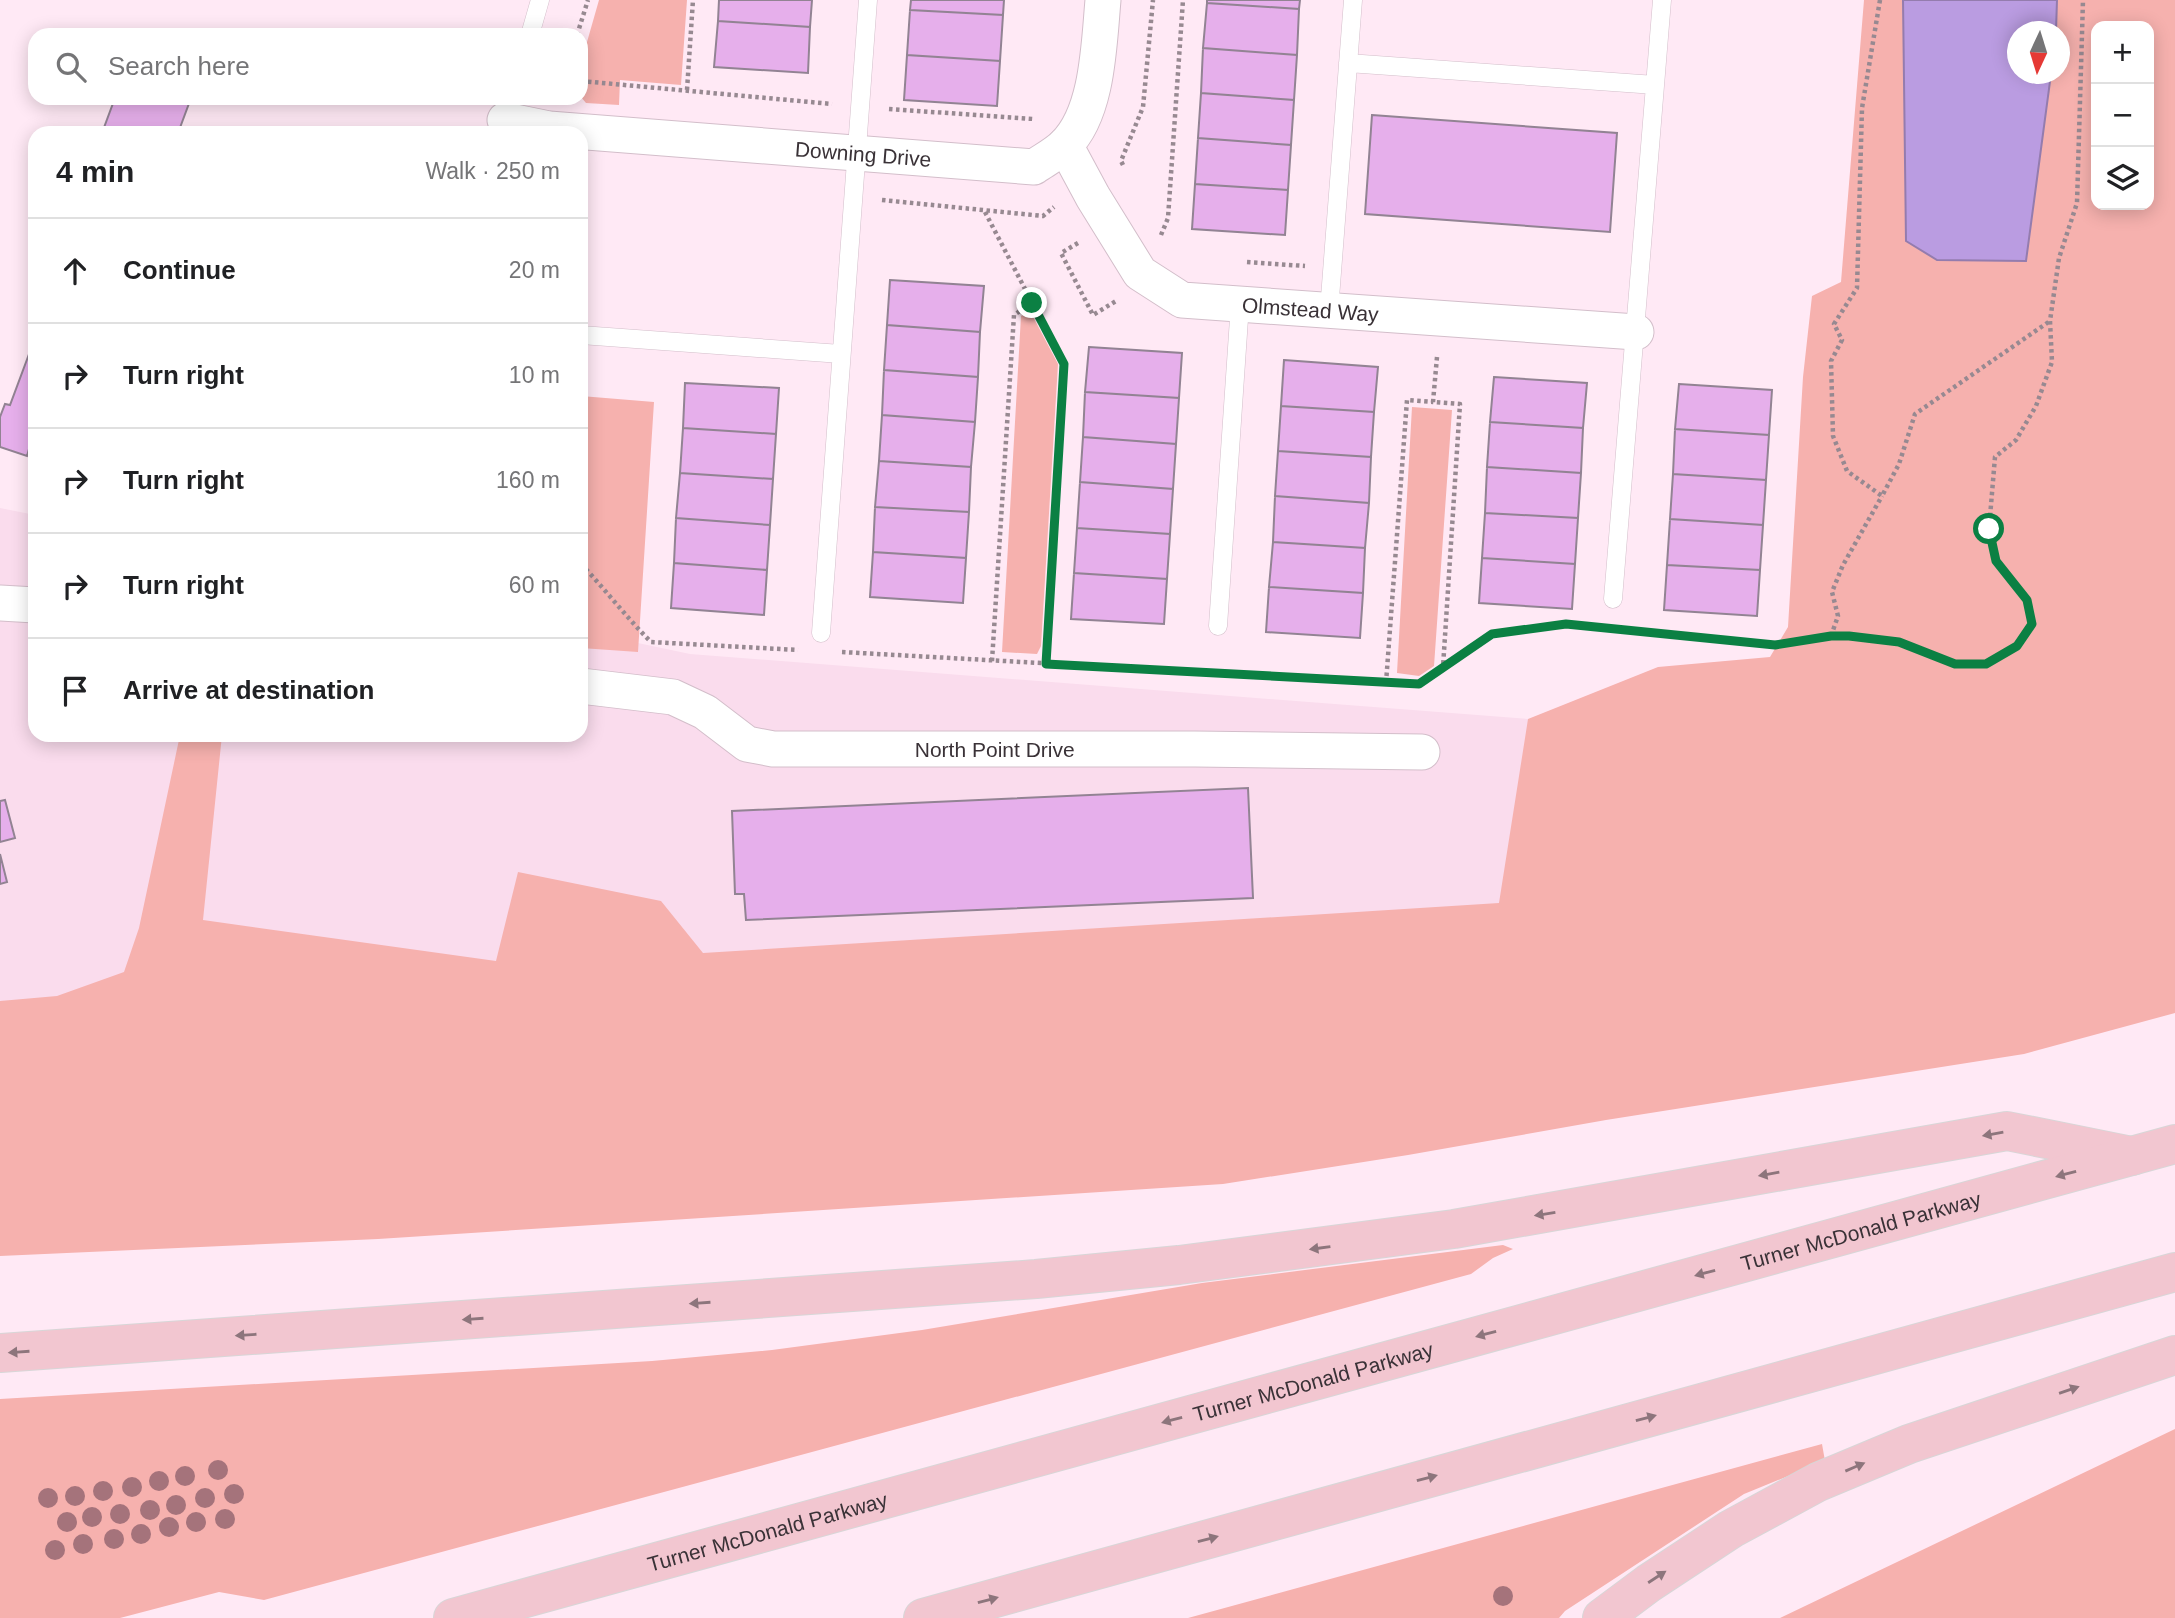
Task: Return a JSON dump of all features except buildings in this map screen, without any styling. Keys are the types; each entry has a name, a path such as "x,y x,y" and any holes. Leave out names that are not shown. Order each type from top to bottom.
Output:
{"highway":[{"path":"0,1353 1035,1279 1179,1265 1467,1227 2007,1131 2132,1156"},
{"name":"Turner McDonald Parkway","path":"453,1618 2175,1144"},
{"path":"923,1618 2175,1272"},
{"path":"1602,1618 1649,1583 1731,1529 1818,1482 1909,1444 2175,1355"}],"street":[{"name":"Downing Drive","path":"588,133 1034,167 1065,145 1081,125 1096,76 1103,0"},
{"name":"Downing Drive","path":"506,117 536,126"},
{"name":"Olmstead Way","path":"1065,145 1093,197 1140,273 1182,300 1636,332"},
{"path":"0,603 28,605"},
{"name":"North Point Drive","path":"588,687 673,697 705,712 747,744 772,749 1422,752"}],"lane":[{"path":"532,28 541,0"},
{"path":"821,633 868,0"},
{"path":"1329,311 1353,0"},
{"path":"1613,599 1662,0"},
{"path":"1348,63 1655,85"},
{"path":"1218,626 1240,304"},
{"path":"588,336 841,354"}],"path":[{"path":"579,28 588,0"},
{"path":"687,90 693,0"},
{"path":"1125,169 1121,161 1143,107 1153,0"},
{"path":"1161,236 1168,218 1183,0"},
{"path":"1880,0 1862,108 1857,288 1834,324 1842,340 1831,361 1833,436 1847,471 1882,496"},
{"path":"1618,629 1775,645 1831,636 1849,636 1899,642 1955,664 1986,664 2017,646 2032,624 2027,600 1996,561 1989,529 1995,457 2016,440 2036,406 2052,362 2050,321 2059,258 2077,203 2083,0"},
{"path":"984,211 1064,364 1046,664"},
{"path":"1154,224 1167,243"},
{"path":"1236,262 1332,267"},
{"path":"992,660 1014,315 1032,303"},
{"path":"1831,636 1838,616 1832,592 1843,565 1899,464 1915,414 2050,321"},
{"path":"1433,402 1437,357"},
{"path":"1386,682 1407,400 1460,404 1443,668"},
{"path":"588,571 651,642 801,650"},
{"path":"842,652 1419,684 1492,634 1566,624 1605,628"}],"shaded area":[{"path":"599,0 687,0 681,85 620,80 619,105 588,103 588,38"},
{"path":"1864,0 2175,0 2175,1013 2024,1054 1223,1184 378,1239 0,1256 0,1001 57,996 124,972 139,928 179,742 221,742 203,920 496,961 518,872 661,901 703,953 1499,903 1528,719 1658,667 1770,657 1788,627 1803,377 1812,296 1841,282"},
{"path":"1903,0 2057,0 2056,21 2007,21 2007,84 2050,84 2026,261 1937,260 1906,241"},
{"path":"1030,311 1058,364 1041,646 1037,654 1002,652 1021,316"},
{"path":"588,397 654,402 638,652 588,648"},
{"path":"1412,407 1452,410 1434,666 1419,676 1397,673"},
{"path":"0,508 28,514 28,742 588,742 588,632 690,654 1528,719 1568,1052 0,1185"},
{"path":"1503,1245 1513,1249 1493,1258 1471,1274 264,1600 219,1592 120,1618 0,1618 0,1399 652,1361 772,1350 922,1330 1202,1283"},
{"path":"2175,1429 2175,1618 1780,1618"},
{"path":"1822,1444 1825,1461 1744,1494 1565,1611 1559,1618 1188,1618"}],"route":[{"path":"1032,303 1064,364 1046,664 1419,684 1492,634 1566,624 1775,645 1831,636 1849,636 1899,642 1955,664 1986,664 2017,646 2032,624 2027,600 1996,561 1989,529"}]}
